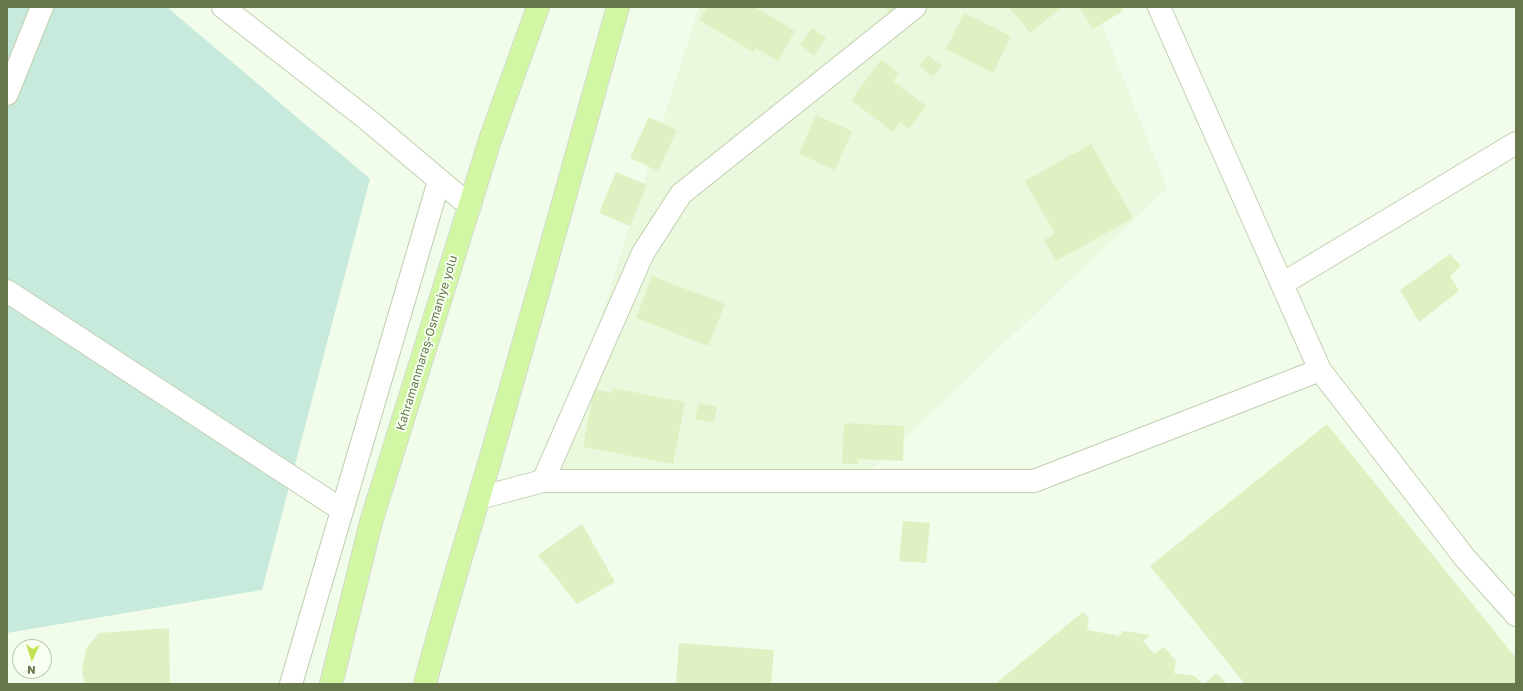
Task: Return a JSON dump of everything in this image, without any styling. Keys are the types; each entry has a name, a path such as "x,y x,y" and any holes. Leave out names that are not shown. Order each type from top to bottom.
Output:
{"highway":[{"name":"Kahramanmaraş-Osmaniye yolu","path":"331,684 371,522 490,140 538,7"},
{"path":"424,684 441,622 479,498 618,7"}],"street":[{"path":"7,94 42,7"},
{"path":"223,7 368,120 470,206"},
{"path":"543,482 643,253 682,194 915,7"},
{"path":"1159,7 1320,370 1465,558 1516,615"},
{"path":"1282,284 1516,143"},
{"path":"291,684 439,181"},
{"path":"7,291 342,510"},
{"path":"479,498 543,482 1034,481 1320,370"}],"shaded area":[{"path":"7,7 167,7 370,179 262,590 7,633"},
{"path":"699,7 1095,7 1167,188 864,477 553,469"}],"building":[{"path":"707,7 754,7 795,31 778,61 756,48 753,52 699,20"},
{"path":"884,7 897,7 890,14"},
{"path":"1009,7 1062,7 1030,33"},
{"path":"1079,7 1121,7 1123,11 1093,29"},
{"path":"964,13 1011,36 993,73 946,49"},
{"path":"812,28 826,38 814,56 800,45"},
{"path":"928,55 942,66 933,77 919,66"},
{"path":"881,60 899,73 893,81 926,106 909,129 900,122 893,132 851,100"},
{"path":"816,115 852,131 835,170 799,154"},
{"path":"649,117 677,130 658,171 630,158"},
{"path":"1091,144 1133,218 1056,261 1044,240 1055,234 1025,181"},
{"path":"616,172 647,185 630,226 599,213"},
{"path":"1450,254 1461,266 1450,276 1459,291 1419,322 1400,290"},
{"path":"652,276 725,304 708,346 636,318"},
{"path":"613,388 685,402 673,464 583,447 594,389 612,393"},
{"path":"699,403 717,407 713,423 695,419"},
{"path":"844,423 904,426 903,461 858,459 858,464 842,464"},
{"path":"1327,424 1516,658 1516,684 1245,684 1150,566"},
{"path":"903,521 930,523 926,563 899,561"},
{"path":"582,524 615,582 577,604 538,555"},
{"path":"1083,612 1089,619 1087,630 1116,635 1117,637 1124,631 1150,635 1143,641 1154,654 1164,647 1176,661 1174,673 1195,676 1202,684 995,684"},
{"path":"169,628 170,684 85,684 82,671 86,649 99,633"},
{"path":"679,643 774,650 771,684 676,684"},
{"path":"1217,673 1227,684 1204,684"}]}
